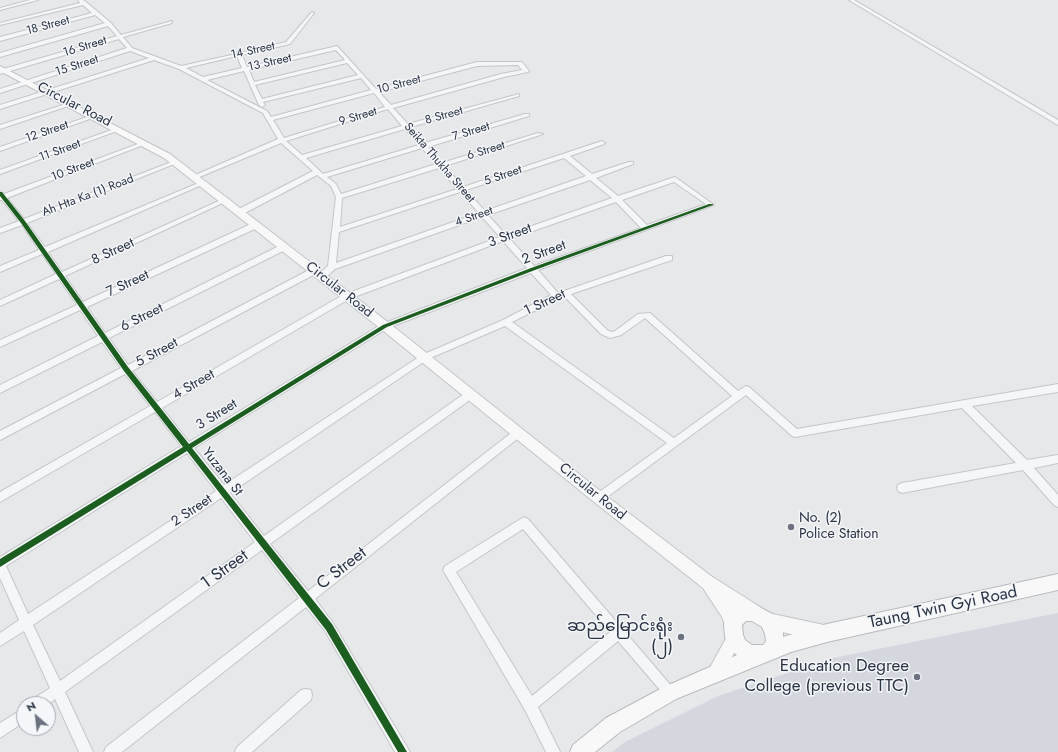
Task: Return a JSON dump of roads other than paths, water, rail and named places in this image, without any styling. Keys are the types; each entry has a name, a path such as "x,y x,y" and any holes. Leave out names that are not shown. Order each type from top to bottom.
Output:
{"highway":[{"name":"Taung Twin Gyi Road","path":"764,653 790,643 827,633 1058,582"},
{"path":"580,752 613,725 670,693 764,653 775,643 774,632 762,617 745,612 737,616 733,630 739,646 748,653 764,653"}],"main road":[{"name":"Circular Road","path":"2,70 95,116 145,143 176,162 346,297 386,326 599,498 706,581 762,617 827,633"},
{"path":"706,581 728,612 733,630 715,673"}],"street":[{"path":"0,9 36,0"},
{"path":"851,0 1058,123"},
{"path":"0,24 82,1 109,24 130,49 181,68 265,112"},
{"name":"18 Street","path":"0,39 96,13"},
{"name":"14 Street","path":"181,68 238,53 288,43 312,13"},
{"name":"16 Street","path":"2,70 170,22"},
{"path":"0,55 109,24"},
{"name":"Seikta Thukha Street","path":"337,48 556,296"},
{"name":"13 Street","path":"203,79 337,48"},
{"name":"15 Street","path":"0,91 130,49"},
{"path":"238,53 265,112 282,140 334,185 339,197 332,267"},
{"path":"0,107 154,58"},
{"path":"252,84 349,61"},
{"name":"10 Street","path":"269,119 477,64 520,63 526,71"},
{"name":"9 Street","path":"0,269 199,180 282,140 503,75 526,71"},
{"path":"260,101 362,76"},
{"name":"8 Street","path":"301,157 517,95"},
{"path":"0,127 71,104"},
{"name":"7 Street","path":"240,212 320,174 424,146 527,115"},
{"name":"12 Street","path":"0,149 95,116"},
{"name":"11 Street","path":"0,172 119,129"},
{"name":"6 Street","path":"339,197 540,134"},
{"name":"10 Street","path":"1,196 145,143"},
{"name":"5 Street","path":"336,231 602,143"},
{"path":"565,155 617,199 646,228"},
{"name":"Ah Hta Ka (1) Road","path":"0,231 176,162"},
{"name":"4 Street","path":"317,274 332,267 631,163"},
{"name":"3 Street","path":"346,297 505,238 675,179 711,205"},
{"name":"Yuzana St","path":"1,196 23,222 126,370 329,627 403,752"},
{"name":"8 Street","path":"0,303 225,200"},
{"name":"2 Street","path":"386,326 532,269 711,205"},
{"name":"7 Street","path":"0,344 256,225"},
{"name":"6 Street","path":"0,389 284,247"},
{"name":"1 Street","path":"424,358 506,322 556,296 669,258"},
{"name":"5 Street","path":"0,436 126,370 317,274"},
{"path":"565,293 604,332 610,335 618,333 641,316 647,315 738,396"},
{"name":"4 Street","path":"0,497 346,297"},
{"path":"506,322 674,443"},
{"name":"3 Street","path":"0,563 386,326"},
{"name":"2 Street","path":"0,640 424,358"},
{"path":"599,498 746,390 795,433 1058,388"},
{"name":"1 Street","path":"49,696 471,394"},
{"path":"964,404 1026,464 1058,502"},
{"name":"C Street","path":"112,752 518,432"},
{"path":"902,488 1058,458"},
{"path":"553,752 530,705 449,570 524,522 670,693"},
{"path":"0,566 86,752"},
{"path":"530,705 619,633"},
{"path":"242,752 306,695"},
{"path":"0,731 16,720"}],"place":[{"name":"No. (2) Police Station","path":"791,527"},
{"name":"ဆည်မြောင်းရုံး (၂)","path":"681,637"},
{"name":"Education Degree College (previous TTC)","path":"917,677"}]}
